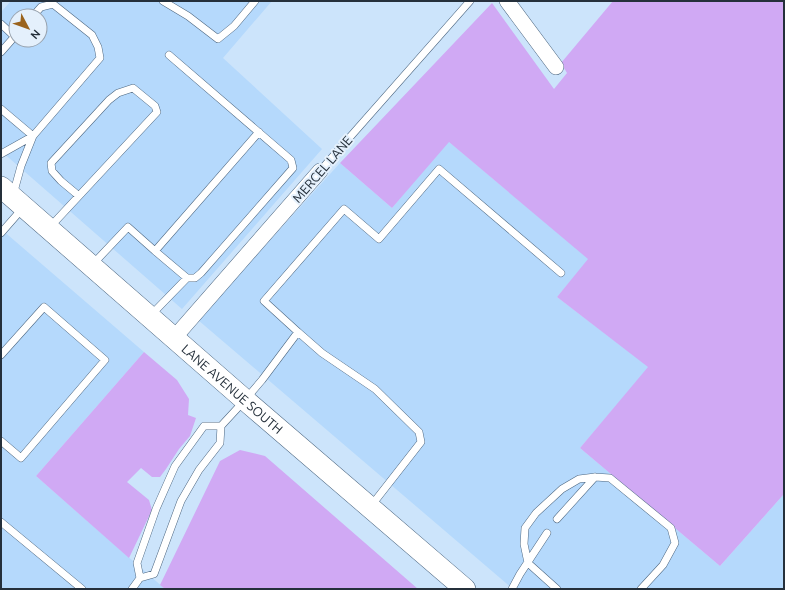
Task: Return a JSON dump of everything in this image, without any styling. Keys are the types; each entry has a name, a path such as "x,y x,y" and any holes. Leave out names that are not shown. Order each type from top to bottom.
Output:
{"main road":[{"name":"LANE AVENUE SOUTH","path":"13,197 245,400 465,589"}],"street":[{"path":"507,1 556,67"},
{"name":"MERCEL LANE","path":"174,338 320,172"}],"lane":[{"path":"163,1 188,16 218,39 234,26 255,1"},
{"name":"MERCEL LANE","path":"320,172 470,1"},
{"path":"1,233 13,197 21,166 33,136 100,58 98,47 92,36 53,4 40,8"},
{"path":"1,52 8,44"},
{"path":"92,266 128,227 187,278 195,278 293,168 291,160 169,55"},
{"path":"49,229 157,112 155,106 133,88 118,93 109,100 51,163 52,171 60,181 79,196"},
{"path":"1,109 33,136"},
{"path":"155,251 259,132"},
{"path":"1,154 33,136"},
{"path":"370,507 420,442 419,432 375,389 322,353 264,301 344,209 379,239 439,169 561,273"},
{"path":"149,316 187,278"},
{"path":"1,355 44,307 105,360 21,458 1,441"},
{"path":"132,589 140,578 154,574 181,502 199,470 220,444 221,426 262,380 298,332"},
{"path":"140,578 137,562 156,509 174,466 204,426 221,426"},
{"path":"557,519 595,477"},
{"path":"557,589 528,563 524,544 525,528 536,513 562,489 579,479 595,477 610,478 671,528 675,543 663,565 641,589"},
{"path":"1,522 82,589"},
{"path":"512,589 547,532"}],"shaded area":[{"path":"11,1 272,1 223,58 322,149 182,309 1,151 1,12"},
{"path":"613,1 784,1 784,494 720,566 580,448 648,367 557,297 588,259 449,142 392,208 340,163 492,3 554,89 567,73 561,63"},
{"path":"448,141 589,259 557,297 649,367 580,448 720,566 784,494 784,589 513,589 198,320 340,163 392,208"},
{"path":"1,229 144,352 36,476 165,589 1,589"},
{"path":"144,352 177,380 189,399 188,415 196,418 190,436 179,449 160,477 152,477 141,468 127,482 149,500 152,510 129,558 36,476"},
{"path":"240,450 265,456 418,589 165,589 160,585 220,461"}]}
